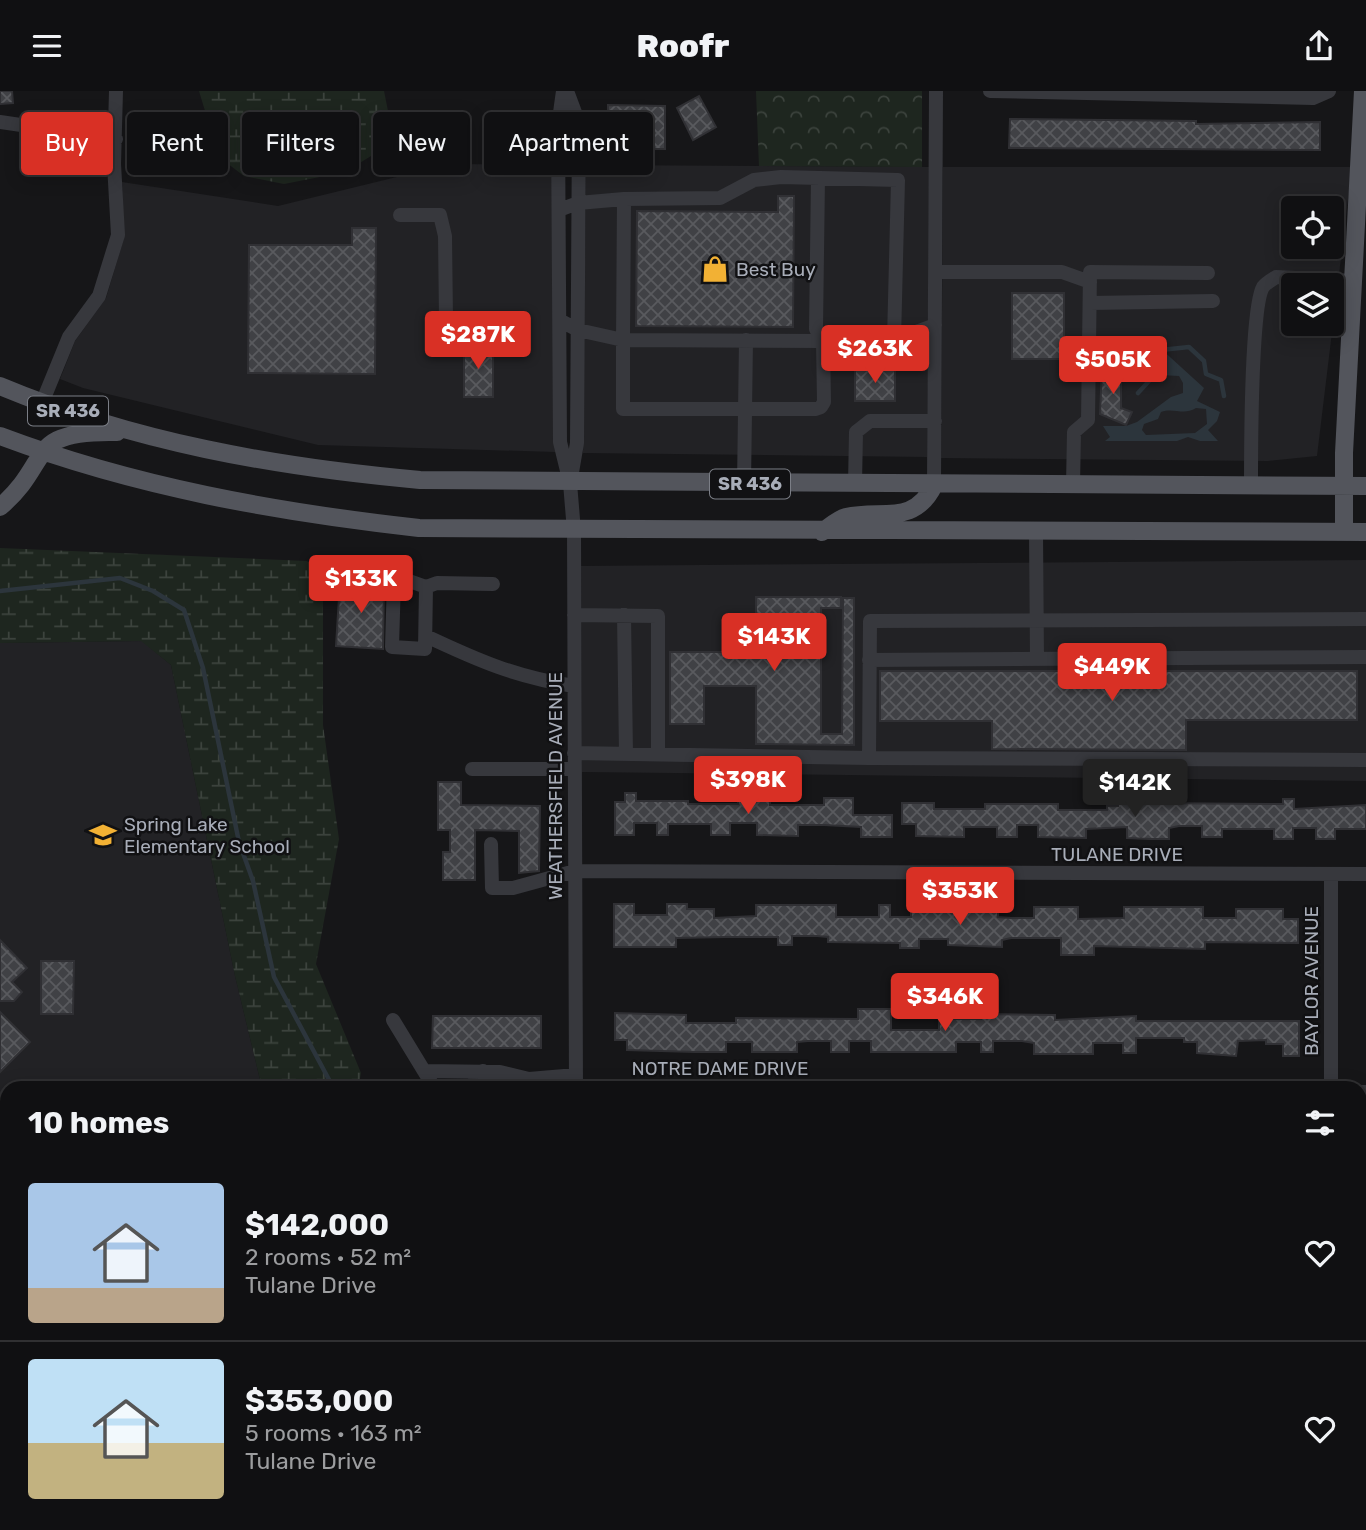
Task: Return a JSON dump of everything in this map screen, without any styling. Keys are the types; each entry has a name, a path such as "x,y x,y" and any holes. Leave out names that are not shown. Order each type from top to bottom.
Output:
{"main road":[{"path":"1344,532 1363,91"},
{"name":"SR 436","path":"0,386 42,403 138,433 225,455 321,471 419,480 1366,486"},
{"path":"0,507 15,495 41,451 58,437 89,432 138,433"},
{"name":"SR 436","path":"0,436 41,451 218,499 312,516 419,529 1366,532"},
{"path":"822,532 844,517 897,514 918,506 926,500 934,485"}],"street":[{"path":"42,403 69,337 99,296 118,235 114,164 116,91"},
{"name":"WEATHERSFIELD AVENUE","path":"565,91 579,123 577,443 570,483"},
{"name":"WEATHERSFIELD AVENUE","path":"565,91 558,127 560,442 570,483 574,531 576,1081"},
{"path":"934,485 936,91"},
{"path":"990,91 1313,98 1329,91"},
{"path":"0,122 116,139"},
{"path":"624,199 622,409 821,407 824,402 823,341 816,329 818,178"},
{"path":"559,210 578,203 624,199 720,198 754,180 894,179 900,184 894,340"},
{"path":"400,215 439,215 445,236 446,319"},
{"path":"935,272 1062,272 1090,282"},
{"path":"1073,485 1074,432 1088,420 1090,272 1208,273"},
{"path":"1251,485 1254,367 1259,305 1264,286 1276,277 1353,281"},
{"path":"1090,303 1213,301"},
{"path":"561,321 578,330 623,340 894,340 914,336 935,325"},
{"path":"744,484 746,340"},
{"path":"855,484 856,432 860,426 870,421 934,421"},
{"path":"1036,532 1037,659"},
{"path":"426,587 425,649 392,647 394,579 401,578 426,587 437,583 493,584"},
{"path":"574,615 658,616 658,754"},
{"path":"624,615 626,754"},
{"path":"869,758 870,621 1366,619"},
{"path":"426,636 490,666 530,679 574,685"},
{"path":"869,660 1366,657"},
{"path":"574,753 869,758 1366,760"},
{"path":"472,769 574,769"},
{"name":"TULANE DRIVE","path":"491,844 492,888 513,888 575,871 1366,874"},
{"name":"BAYLOR AVENUE","path":"1331,874 1331,1081"},
{"path":"393,1020 430,1081"},
{"name":"NOTRE DAME DRIVE","path":"424,1071 500,1072 519,1078 553,1081"},
{"path":"475,1081 483,1071"},
{"name":"NOTRE DAME DRIVE","path":"519,1078 524,1081"}],"shaded area":[{"path":"470,164 484,164 484,175 552,175 555,452 318,445 83,388 60,379 75,341 106,298 124,238 122,182 278,206 405,175 470,175"},
{"path":"653,165 929,167 927,457 583,453 586,175 653,175"},
{"path":"943,167 1352,167 1344,233 1344,196 1281,196 1281,259 1341,259 1339,273 1281,273 1281,336 1332,336 1317,456 1268,461 941,458"},
{"path":"1159,347 1204,388 1197,401 1220,412 1217,421 1208,430 1218,441 1200,441 1188,437 1177,441 1105,441 1110,437 1103,426 1126,426 1137,422 1171,397 1183,393 1183,383 1179,376 1159,375 1167,371 1154,351","holes":["1206,409 1207,424 1195,433 1146,435 1142,430 1144,424 1158,419 1161,412"]},
{"path":"1366,560 1366,781 582,772 581,566"},
{"name":"Spring Lake Elementary School","path":"142,641 171,665 235,976 260,1081 0,1081 0,643"}],"green space":[{"path":"199,91 384,91 388,112 373,112 373,155 359,163 359,112 242,112 242,174 228,164 228,112 205,112"},
{"path":"756,91 922,91 922,167 759,166"},
{"path":"243,175 330,175 284,184"},
{"path":"0,548 307,561 323,575 323,725 339,839 316,964 361,1073 359,1081 260,1081 235,976 171,665 141,641 0,643"}],"building":[{"path":"0,91 12,91 13,103 0,104"},
{"path":"699,96 716,127 693,140 677,108"},
{"path":"608,105 665,106 665,149 653,149 653,112 608,112"},
{"path":"1010,119 1196,121 1196,124 1320,122 1320,150 1009,148"},
{"name":"Best Buy","path":"778,196 794,196 793,327 636,326 637,211 778,212"},
{"path":"352,228 376,228 375,374 248,373 249,245 352,245"},
{"path":"1012,293 1064,293 1064,359 1012,359"},
{"path":"464,344 493,344 493,397 464,397"},
{"path":"1102,367 1121,367 1121,408 1132,412 1126,425 1100,414"},
{"path":"855,369 895,369 895,401 855,401"},
{"path":"340,581 384,583 383,649 336,646"},
{"path":"756,597 841,597 841,608 821,608 821,734 842,734 843,598 854,598 854,745 756,744 756,686 704,686 704,724 670,724 670,652 756,652"},
{"path":"880,671 1357,671 1357,720 1186,720 1186,750 992,749 992,721 880,721"},
{"path":"438,782 461,782 461,805 540,806 539,871 519,873 519,831 475,830 475,880 443,880 443,852 450,852 450,830 438,830"},
{"path":"625,793 636,793 636,801 688,801 688,804 738,804 738,801 749,801 749,796 770,796 770,805 824,805 824,798 853,798 853,815 892,815 892,837 861,837 861,827 824,825 798,825 798,836 757,835 757,823 730,823 730,835 711,835 711,824 668,824 668,835 657,835 657,823 634,823 634,835 615,835 615,802 625,802"},
{"path":"1118,795 1138,795 1138,803 1283,804 1283,799 1294,799 1294,809 1366,805 1366,829 1335,829 1335,839 1316,839 1316,828 1293,828 1293,839 1274,839 1274,829 1222,829 1222,837 1202,837 1202,826 1179,826 1169,828 1169,839 1149,839 1127,838 1127,827 1086,829 1086,838 1038,837 1038,825 1017,825 1017,837 997,837 997,827 964,827 964,837 916,836 916,824 902,824 902,803 934,803 934,809 985,809 985,804 1058,804 1058,810 1107,810 1107,806 1118,806"},
{"path":"614,904 634,904 634,915 667,915 667,904 687,904 687,909 714,909 714,918 756,916 756,905 836,905 836,917 879,917 879,905 890,905 890,917 911,917 911,906 998,906 998,917 1011,918 1034,918 1034,907 1078,907 1078,919 1124,918 1124,907 1203,907 1203,918 1236,918 1236,909 1283,909 1283,919 1298,919 1298,943 1205,942 1205,949 1094,946 1094,955 1061,955 1061,938 1011,938 1002,940 1002,947 948,945 948,939 919,939 919,948 900,948 900,943 828,942 828,937 792,936 792,945 778,945 778,937 726,937 676,938 676,947 614,947"},
{"path":"0,940 27,968 12,982 22,992 14,1001 0,1001"},
{"path":"41,961 74,961 73,1014 41,1014"},
{"path":"858,1009 891,1009 891,1030 939,1030 939,1019 981,1019 981,1014 1055,1015 1055,1020 1136,1016 1136,1021 1299,1021 1299,1056 1283,1056 1283,1044 1266,1044 1266,1040 1238,1041 1236,1056 1197,1053 1197,1042 1184,1042 1184,1038 1136,1038 1136,1053 1123,1053 1123,1043 1093,1043 1093,1054 1034,1054 1034,1043 1022,1041 993,1041 993,1052 981,1052 981,1042 956,1042 956,1052 871,1052 871,1041 849,1041 849,1052 831,1052 831,1041 808,1041 797,1042 797,1052 752,1052 752,1042 726,1042 726,1052 695,1052 627,1050 627,1040 615,1040 615,1013 686,1015 686,1023 736,1023 736,1018 858,1019"},
{"path":"0,1012 30,1042 0,1072"},
{"path":"433,1016 541,1016 541,1048 432,1048"}],"waterway":[{"path":"1153,340 1160,344 1161,350 1189,347 1204,361 1206,374 1221,380 1224,396"},
{"path":"1114,342 1124,341"},
{"path":"1131,343 1149,341"},
{"path":"1138,393 1149,381 1143,367 1146,358 1154,351"},
{"path":"0,591 120,578 153,591 184,610 203,668 239,842 253,881 274,977 330,1081"}],"place":[{"name":"Best Buy","path":"715,269"},
{"name":"Spring Lake Elementary School","path":"103,835"}]}
